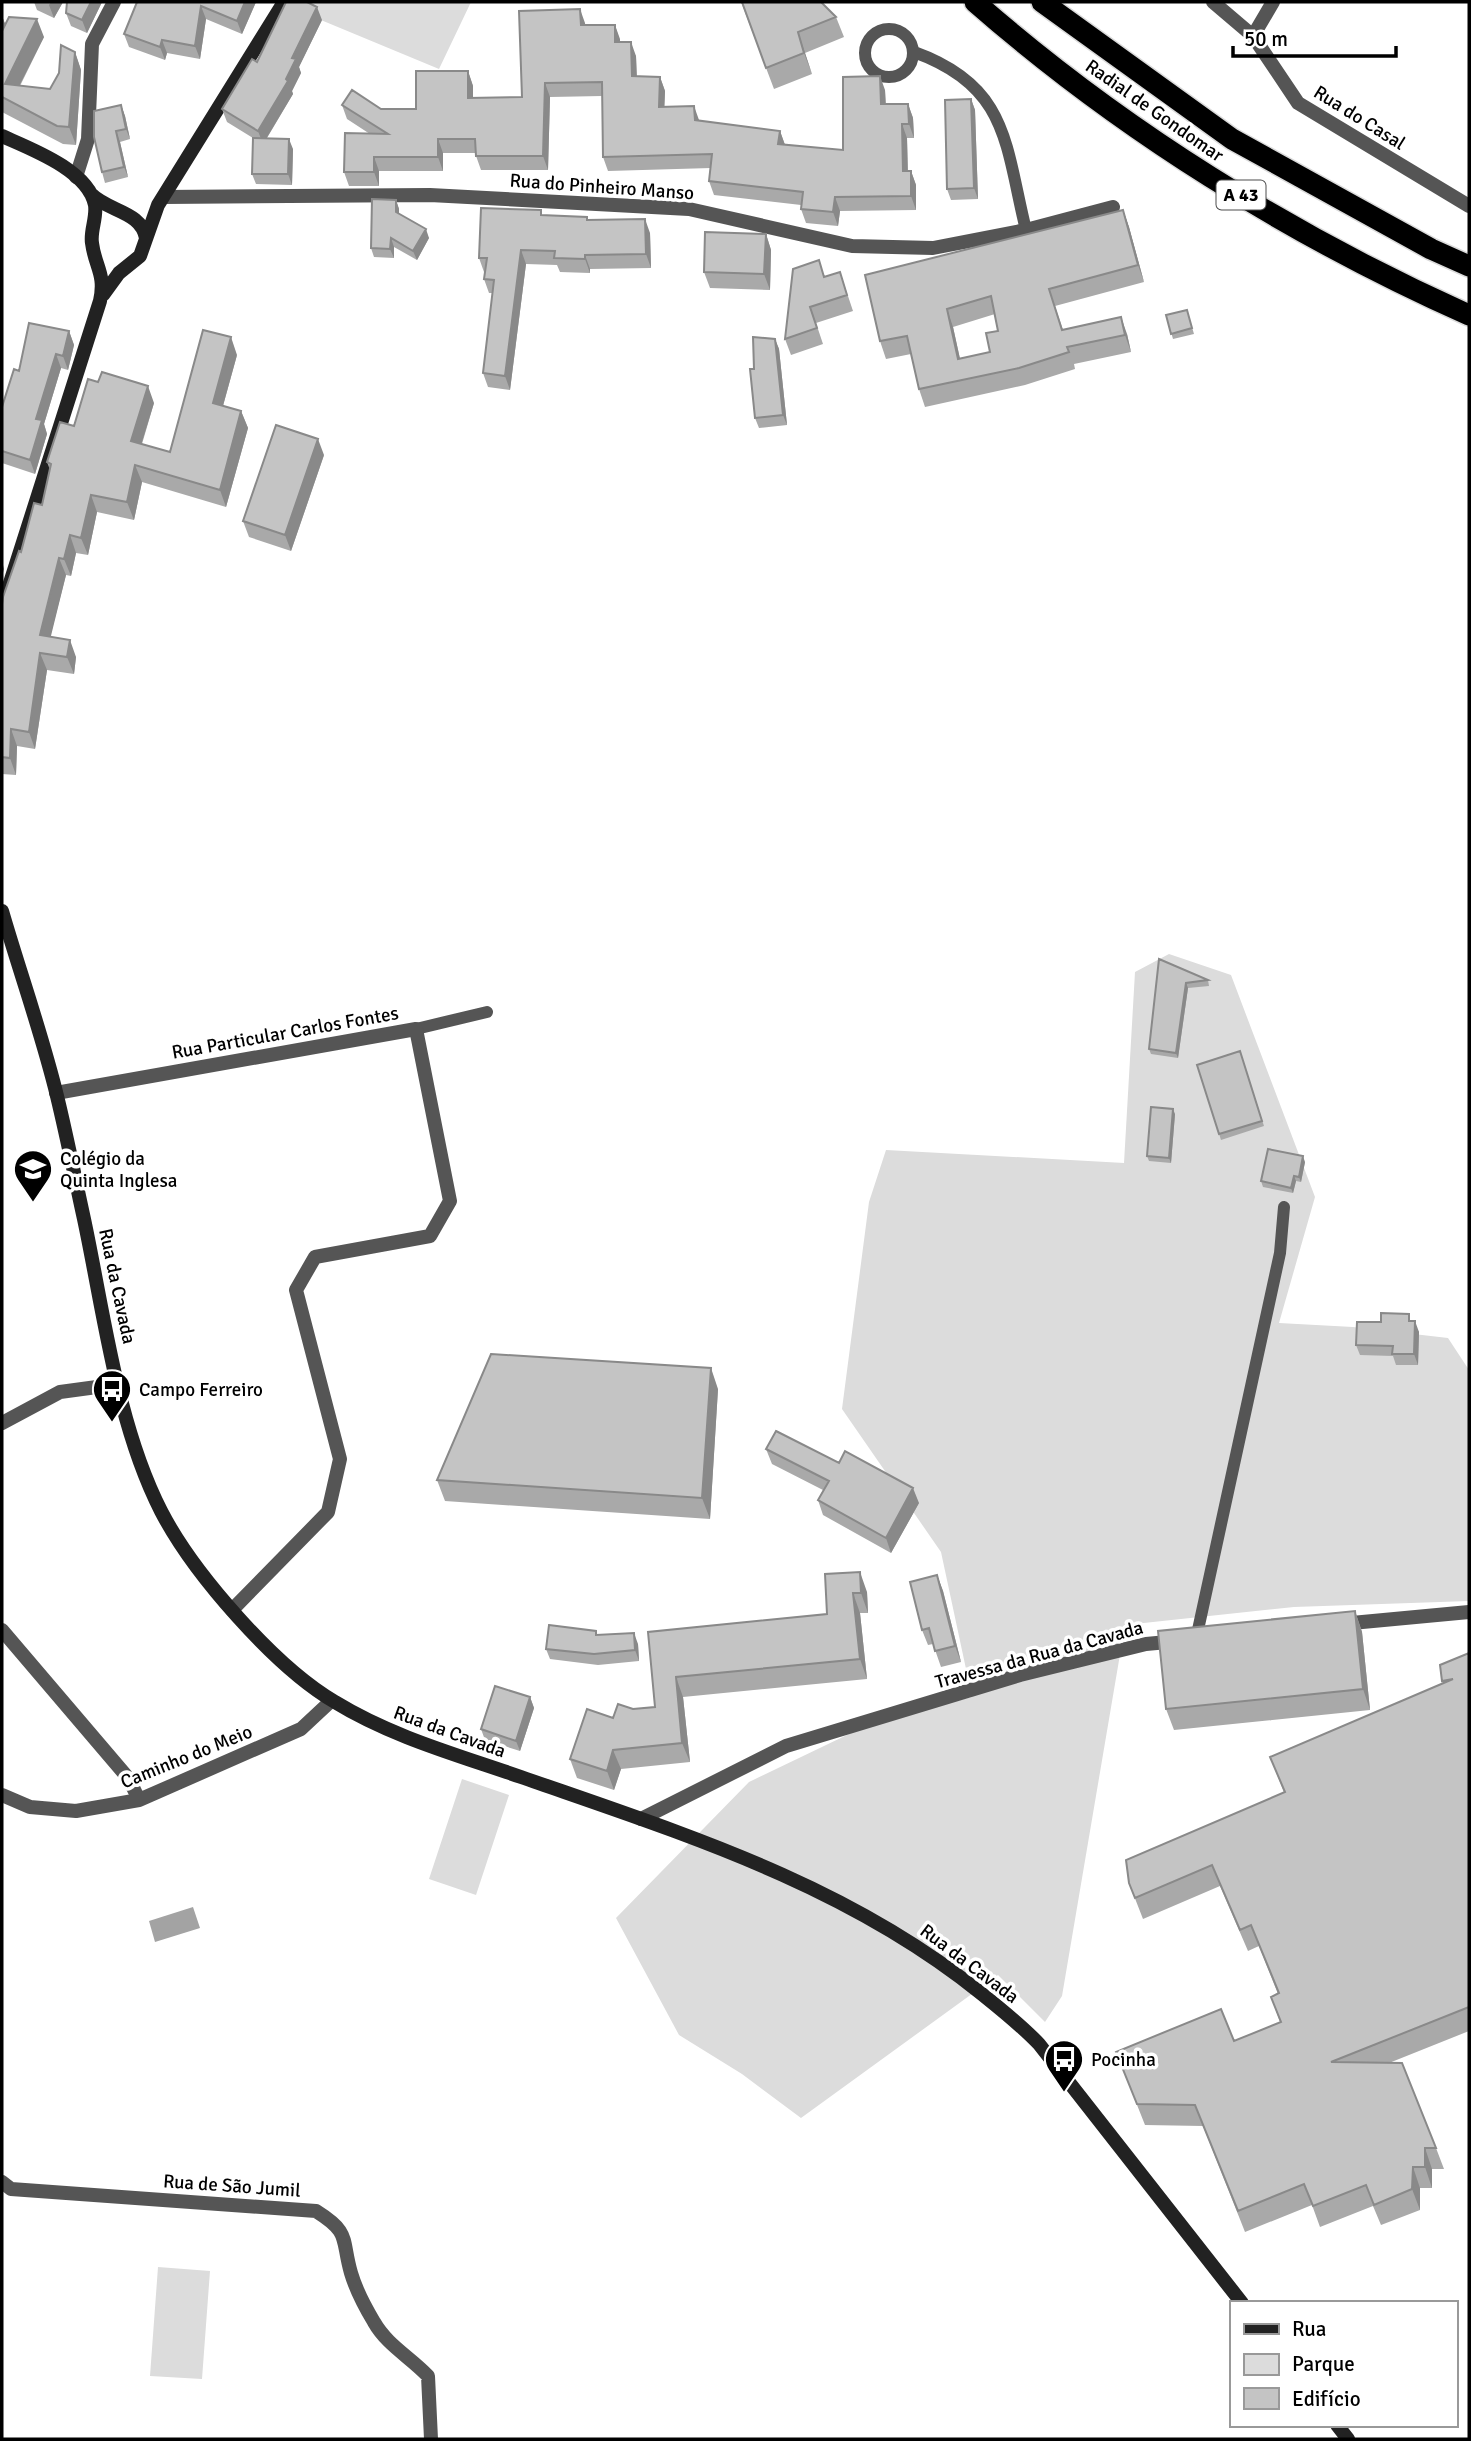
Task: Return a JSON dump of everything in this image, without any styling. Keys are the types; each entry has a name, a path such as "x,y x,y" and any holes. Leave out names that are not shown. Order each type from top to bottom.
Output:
{"highway":[{"name":"Radial de Gondomar","path":"975,2 1029,49 1208,176 1411,289 1469,315"},
{"name":"Radial de Gondomar","path":"1042,2 1231,139 1431,249 1469,266"}],"street":[{"path":"76,177 88,139 92,44 114,2"},
{"path":"100,301 118,273 134,262 145,248 153,214 284,2"},
{"name":"Rua do Casal","path":"1213,2 1253,36 1298,103 1469,206"},
{"path":"1253,36 1273,2"},
{"path":"2,136 42,154 76,177 107,206 140,223 146,239 145,248"},
{"path":"2,608 100,301 103,278 92,245 96,208 88,191"},
{"name":"Rua do Pinheiro Manso","path":"164,197 430,195 689,209 866,246 933,248 1026,230 1113,207"},
{"path":"93,231 107,215 144,208 164,197"},
{"path":"95,253 101,260 117,267 134,262"},
{"name":"Rua da Cavada","path":"2,911 56,1093 130,1429 161,1510 195,1566 232,1610 278,1656 331,1700 385,1730 641,1819 815,1888 889,1927 947,1965 1025,2029 1240,2301"},
{"name":"Rua Particular Carlos Fontes","path":"56,1093 416,1029 450,1201 430,1236 314,1257 296,1290 340,1459 328,1511 232,1610"},
{"path":"2,1423 60,1392 119,1384"},
{"path":"1332,1625 1469,1612"},
{"path":"2,1630 130,1779 139,1800"},
{"name":"Travessa da Rua da Cavada","path":"641,1819 786,1746 1020,1675 1146,1644 1202,1638"},
{"name":"Caminho do Meio","path":"2,1795 30,1807 76,1811 139,1800 301,1729 331,1700"},
{"name":"Rua de São Jumil","path":"2,2182 11,2189 316,2211 334,2223 346,2241 351,2275 375,2324 391,2344 428,2376 432,2403 432,2439"}],"lane":[{"path":"885,28 899,30 910,39 914,52 910,66 900,75 886,78 873,72 865,61 865,46 872,34 885,28"},
{"path":"914,52 934,60 980,91 999,119 1026,230"},
{"path":"416,1029 487,1012"},
{"path":"1202,1638 1280,1253 1284,1207"}],"green space":[{"path":"311,2 471,2 439,69 304,13"},
{"path":"1169,954 1231,975 1315,1197 1279,1323 1353,1327 1448,1338 1469,1370 1469,1601 1294,1607 1125,1625 1062,1996 1045,2022 998,1975 801,2118 742,2074 679,2035 616,1918 749,1782 874,1722 972,1697 941,1552 842,1409 869,1202 886,1150 1124,1163 1135,972"},
{"path":"462,1779 509,1795 476,1895 429,1879"},
{"path":"158,2267 210,2271 202,2379 150,2376"}],"shaded area":[{"path":"193,1907 200,1928 155,1942 149,1921"}],"building":[{"path":"67,2 91,2 82,20 66,13"},
{"path":"137,2 245,2 237,21 201,6 195,46 162,40 160,47 124,34"},
{"path":"286,2 307,2 317,7 292,58 296,59 286,79 288,81 258,131 222,109 252,59 257,62"},
{"path":"742,2 821,2 836,17 798,32 804,53 766,68"},
{"path":"580,9 581,25 615,25 615,42 631,42 632,76 660,77 659,107 694,106 695,120 780,131 778,144 843,150 843,77 880,76 881,104 908,104 909,124 902,124 903,171 911,171 911,196 835,197 833,212 801,209 803,192 709,181 712,154 603,157 602,82 545,83 543,156 476,156 475,139 438,139 438,157 374,157 374,172 344,172 345,133 388,134 342,105 352,90 381,109 416,109 416,71 468,71 468,98 522,97 519,11"},
{"path":"9,17 37,19 5,84 50,89 59,73 61,45 75,52 69,127 57,126 2,97 2,31"},
{"path":"971,99 974,188 947,189 945,100"},
{"path":"121,105 126,129 116,131 124,167 102,172 94,137 94,111"},
{"path":"253,138 289,139 288,174 252,174"},
{"path":"372,199 396,200 396,212 426,229 413,251 391,238 390,249 371,248"},
{"path":"481,208 541,210 541,215 587,217 587,220 645,219 646,254 585,255 585,259 554,258 555,251 521,250 505,376 483,373 494,280 484,279 487,258 479,258"},
{"path":"1123,210 1138,265 1049,289 1062,330 1121,317 1125,335 1067,347 1069,352 1019,368 919,389 907,336 880,341 865,275","holes":["991,296 998,331 986,333 990,352 958,359 947,309"]},
{"path":"705,232 766,234 764,274 704,272"},
{"path":"819,260 824,277 840,272 847,295 810,307 817,328 785,339 793,269"},
{"path":"1187,310 1192,328 1171,334 1166,315"},
{"path":"29,323 69,331 63,356 56,354 36,419 42,420 30,460 2,451 2,407 14,369 19,371"},
{"path":"203,330 231,337 213,403 241,411 220,490 135,465 127,502 91,495 81,538 70,535 64,559 59,558 40,635 70,640 67,657 40,653 29,732 11,729 10,758 2,757 3,597 19,551 21,552 34,503 42,505 51,464 47,462 60,422 74,426 88,379 98,382 102,372 148,386 131,441 170,452"},
{"path":"753,337 775,339 783,415 755,418 750,369 754,369"},
{"path":"276,425 318,439 285,535 243,521"},
{"path":"1159,959 1208,980 1186,983 1176,1053 1149,1049"},
{"path":"1240,1051 1262,1121 1219,1134 1197,1065"},
{"path":"1151,1107 1173,1109 1169,1158 1147,1156"},
{"path":"1268,1149 1303,1156 1299,1177 1294,1176 1291,1188 1261,1181"},
{"path":"1381,1313 1409,1314 1409,1321 1415,1321 1414,1354 1392,1354 1393,1346 1356,1345 1357,1322 1381,1322"},
{"path":"491,1354 711,1368 702,1498 437,1480"},
{"path":"776,1431 839,1463 845,1451 913,1488 886,1538 818,1500 829,1481 766,1449"},
{"path":"860,1572 861,1593 853,1593 860,1659 676,1677 682,1743 613,1750 607,1771 570,1759 587,1709 613,1718 618,1704 633,1709 655,1707 648,1632 827,1614 825,1574"},
{"path":"937,1575 955,1646 935,1651 929,1628 922,1630 910,1582"},
{"path":"1355,1611 1363,1689 1166,1709 1158,1631"},
{"path":"549,1625 596,1631 596,1635 634,1633 635,1650 594,1654 546,1649"},
{"path":"1469,1653 1469,2007 1331,2062 1402,2063 1436,2148 1425,2148 1425,2167 1413,2167 1412,2189 1374,2205 1366,2185 1313,2206 1304,2184 1238,2211 1195,2105 1137,2104 1116,2052 1221,2009 1234,2041 1281,2022 1271,1997 1279,1993 1251,1925 1240,1930 1212,1865 1135,1898 1129,1883 1126,1860 1285,1792 1270,1757 1453,1679 1442,1681 1440,1665"},
{"path":"495,1686 530,1697 516,1741 481,1729"}],"place":[{"name":"Colégio da Quinta Inglesa","path":"33,1203"},
{"name":"Campo Ferreiro","path":"112,1423"},
{"name":"Pocinha","path":"1064,2093"}]}
